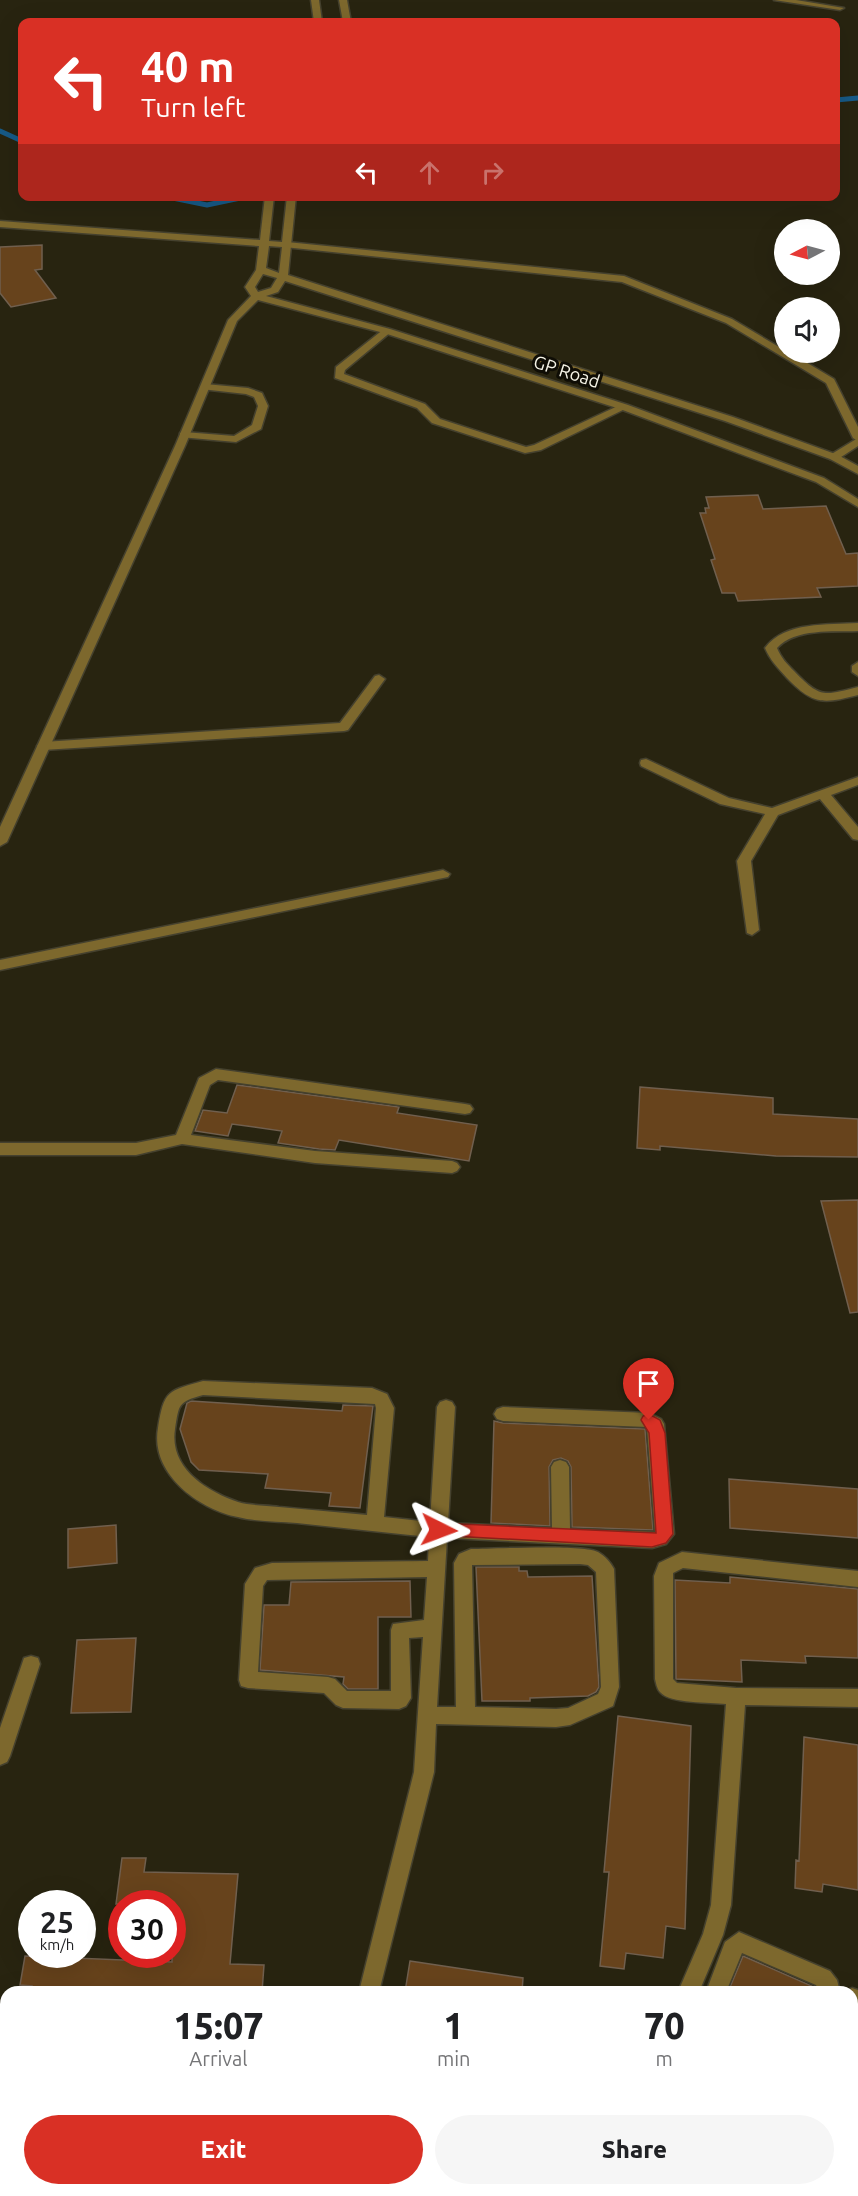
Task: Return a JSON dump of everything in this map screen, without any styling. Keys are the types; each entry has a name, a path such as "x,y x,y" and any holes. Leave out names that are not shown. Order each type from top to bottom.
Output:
{"street":[{"path":"315,0 317,18"},
{"path":"343,0 346,18"},
{"path":"778,0 840,8"},
{"path":"256,296 250,287 261,270 269,201"},
{"path":"0,842 42,746 77,676 233,320 256,296 275,290 283,277 291,201"},
{"path":"0,224 265,243 624,279 729,321 830,381 858,440 834,457"},
{"name":"GP Road","path":"261,270 729,419 834,457 858,471"},
{"name":"GP Road","path":"256,296 387,331 624,407 820,480 858,504"},
{"path":"387,331 340,369 339,376 421,406 436,421 519,449 537,448 624,407"},
{"path":"184,435 236,439 257,427 263,406 258,395 248,391 205,387"},
{"path":"858,627 796,633 782,638 771,648 775,658 807,692 814,696 832,697 858,691"},
{"path":"858,666 858,672"},
{"path":"42,746 344,727 379,679"},
{"path":"646,764 725,801 773,812 858,781"},
{"path":"823,794 858,836"},
{"path":"752,930 744,861 773,812"},
{"path":"0,964 443,874"},
{"path":"182,1139 204,1082 216,1074 465,1109"},
{"path":"0,1149 136,1149 182,1139 315,1157 452,1167"},
{"path":"375,1524 384,1408 381,1398 372,1395 203,1388 179,1395 170,1405 165,1436 166,1453 177,1472 200,1493 238,1510 375,1524 439,1530 652,1540 660,1539 665,1534 655,1425 649,1420 503,1414"},
{"path":"370,1986 424,1772 446,1407"},
{"path":"560,1467 561,1536"},
{"path":"428,1715 466,1716 570,1716 606,1700 610,1687 605,1569 600,1562 580,1556 471,1557 465,1559 463,1563 466,1716"},
{"path":"858,1579 682,1560 665,1568 664,1668 666,1686 682,1693 858,1698"},
{"path":"433,1628 400,1630 401,1698 399,1700 343,1699 328,1685 248,1680 254,1584 261,1574 272,1571 436,1569"},
{"path":"0,1756 31,1664"},
{"path":"691,1986 713,1935 721,1905 736,1696"},
{"path":"718,1986 732,1949 738,1942 823,1978 829,1986"}],"building":[{"path":"42,245 42,269 35,270 56,298 11,307 0,293 0,247"},
{"path":"758,495 763,509 826,506 846,554 858,553 858,586 817,588 821,597 738,601 735,593 722,593 711,560 715,559 700,513 706,513 705,508 709,508 706,497"},
{"path":"237,1085 399,1107 397,1113 477,1125 469,1161 339,1140 335,1150 278,1143 282,1131 232,1124 228,1136 195,1131 203,1110 227,1113"},
{"path":"640,1087 773,1098 773,1114 858,1119 858,1157 776,1156 660,1146 660,1150 637,1148"},
{"path":"858,1200 858,1312 850,1313 821,1201"},
{"path":"191,1401 342,1411 343,1405 373,1406 360,1508 329,1506 331,1493 265,1488 268,1474 199,1470 191,1462 180,1429 187,1403"},
{"path":"494,1421 645,1429 653,1530 572,1527 571,1467 568,1461 561,1458 553,1460 549,1467 550,1526 491,1523"},
{"path":"729,1479 858,1489 858,1538 730,1528"},
{"path":"116,1525 117,1563 68,1568 68,1529"},
{"path":"476,1567 519,1567 519,1571 527,1571 528,1577 592,1576 599,1687 596,1692 588,1696 530,1698 530,1701 482,1701"},
{"path":"730,1577 858,1589 858,1658 805,1656 806,1663 741,1660 742,1682 676,1679 675,1580 730,1583"},
{"path":"410,1581 411,1617 378,1617 378,1689 348,1689 343,1684 344,1677 260,1670 264,1605 289,1605 291,1582"},
{"path":"136,1638 131,1712 71,1713 77,1640"},
{"path":"618,1716 691,1726 685,1929 666,1926 663,1958 626,1953 624,1969 600,1966 609,1872 604,1872"},
{"path":"804,1737 858,1745 858,1890 823,1884 822,1892 795,1888 796,1860 799,1861"},
{"path":"122,1858 146,1858 144,1872 238,1874 230,1964 264,1965 262,1986 20,1985 23,1968 96,1968 96,1959 108,1959 108,1968 186,1968 186,1890 118,1890"},
{"path":"743,1956 812,1986 730,1986"},
{"path":"410,1961 523,1978 522,1986 406,1986"}],"waterway":[{"path":"840,100 858,98"},
{"path":"0,131 18,139"},
{"path":"187,201 207,205 226,201"}],"route":[{"path":"439,1530 660,1539 665,1534 657,1433 655,1425 649,1420"}]}
